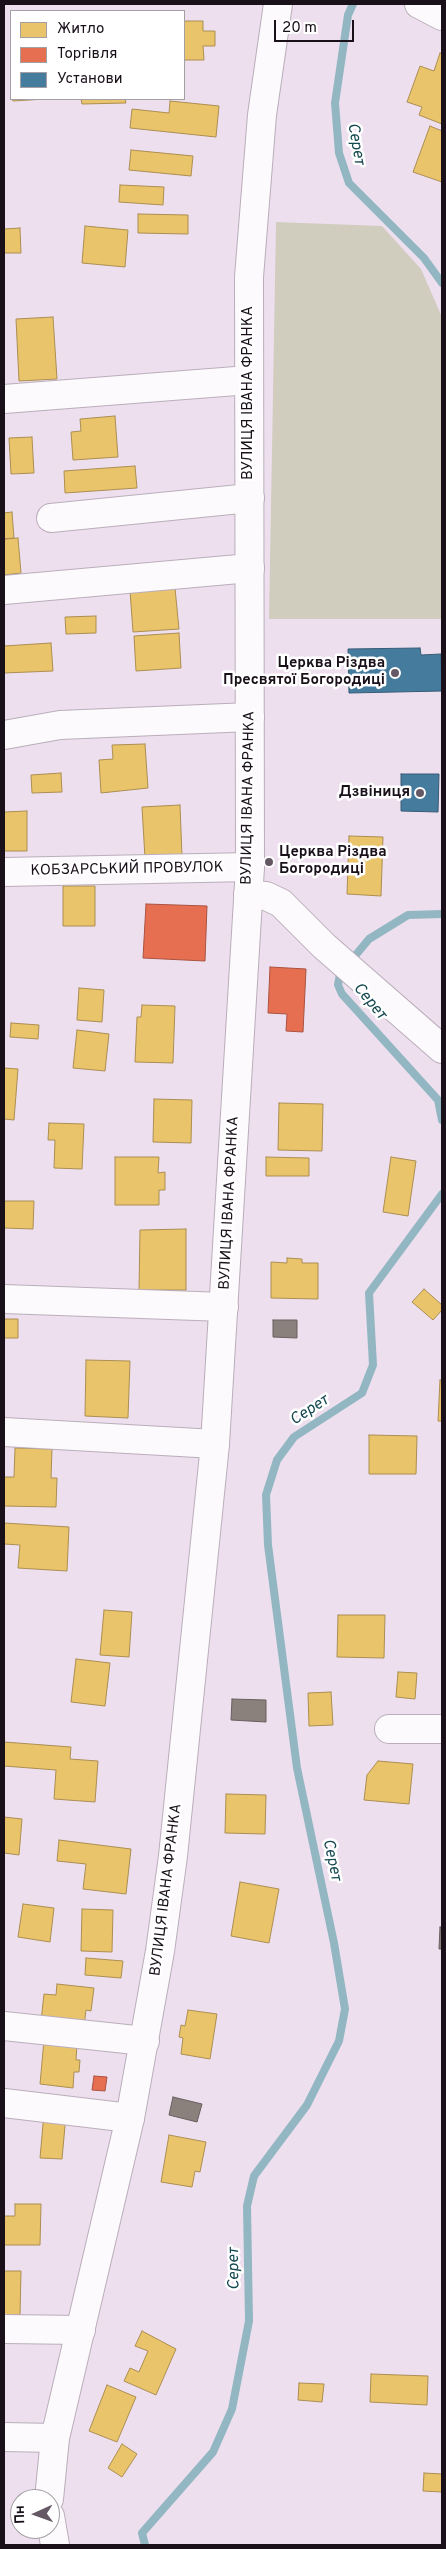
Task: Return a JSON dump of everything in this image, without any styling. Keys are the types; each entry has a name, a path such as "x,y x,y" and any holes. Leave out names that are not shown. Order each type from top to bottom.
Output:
{"main road":[{"name":"ВУЛИЦЯ ІВАНА ФРАНКА","path":"50,2489 55,2438 130,2118 145,2041 173,1856 215,1444 250,867 249,276 256,176 278,4"},
{"path":"419,4 442,16"},
{"path":"4,399 249,380"},
{"path":"51,518 250,498"},
{"path":"4,590 250,568"},
{"path":"4,735 60,725 250,717"},
{"name":"КОБЗАРСЬКИЙ ПРОВУЛОК","path":"4,872 250,867"},
{"path":"248,895 266,896 281,903 328,949 442,1049"},
{"path":"4,1299 224,1307"},
{"path":"4,1432 215,1444"},
{"path":"389,1730 442,1729"},
{"path":"4,2026 145,2041"},
{"path":"4,2103 130,2118"},
{"path":"4,2330 81,2330"},
{"path":"4,2437 55,2438"}],"shaded area":[{"path":"276,222 382,226 421,269 442,317 442,619 269,619"}],"building: Житло":[{"path":"185,21 203,21 203,31 215,31 215,46 203,46 204,60 185,60"},
{"path":"440,53 442,54 442,124 419,115 422,107 407,102 420,66 434,71"},
{"path":"81,100 125,100 126,103 82,104"},
{"path":"170,101 219,106 216,137 130,128 132,109 169,113"},
{"path":"430,126 442,131 442,182 413,172"},
{"path":"131,150 193,156 191,176 129,170"},
{"path":"120,185 164,187 163,205 119,202"},
{"path":"138,214 188,215 188,234 138,233"},
{"path":"85,226 128,230 125,267 82,263"},
{"path":"20,228 21,253 4,253 4,229"},
{"path":"53,317 57,379 19,381 16,319"},
{"path":"115,416 118,457 73,460 71,432 81,431 80,419"},
{"path":"32,437 34,473 11,474 9,438"},
{"path":"135,466 137,488 65,493 64,471"},
{"path":"12,512 14,538 4,539 4,513"},
{"path":"18,538 21,573 4,575 4,539"},
{"path":"175,588 179,629 133,632 130,591"},
{"path":"96,616 96,633 66,634 65,617"},
{"path":"179,633 181,668 136,671 134,636"},
{"path":"51,643 53,671 4,673 4,646"},
{"path":"145,744 148,788 101,793 99,760 113,759 112,745"},
{"path":"61,773 62,792 32,793 31,775"},
{"path":"180,805 182,856 145,858 142,807"},
{"path":"27,811 27,851 4,851 4,812"},
{"path":"349,836 383,837 381,896 347,894"},
{"path":"63,886 95,886 95,926 63,926"},
{"path":"79,988 104,990 102,1022 77,1020"},
{"path":"142,1005 175,1006 173,1063 135,1062 137,1017 141,1017"},
{"path":"11,1023 39,1025 38,1039 10,1037"},
{"path":"77,1030 109,1034 105,1071 73,1068"},
{"path":"4,1068 18,1069 14,1120 4,1119"},
{"path":"154,1099 192,1100 191,1143 153,1142"},
{"path":"279,1103 323,1104 322,1151 278,1150"},
{"path":"49,1123 84,1124 82,1169 54,1168 55,1140 48,1140"},
{"path":"115,1157 159,1157 158,1173 165,1172 165,1190 159,1190 159,1205 115,1205"},
{"path":"266,1157 309,1158 309,1176 266,1176"},
{"path":"391,1157 416,1161 408,1216 383,1212"},
{"path":"4,1201 34,1201 33,1229 4,1228"},
{"path":"186,1229 186,1290 139,1290 140,1230"},
{"path":"287,1258 302,1259 302,1263 318,1263 318,1299 271,1298 271,1262 287,1263"},
{"path":"424,1289 442,1305 442,1310 433,1320 412,1302"},
{"path":"4,1319 18,1319 18,1338 4,1338"},
{"path":"86,1360 130,1361 128,1418 85,1416"},
{"path":"440,1380 442,1380 442,1421 438,1421"},
{"path":"369,1435 417,1436 416,1474 369,1474"},
{"path":"15,1448 52,1449 51,1478 57,1478 56,1507 4,1506 4,1477 14,1477"},
{"path":"4,1523 69,1527 67,1571 18,1568 20,1545 4,1544"},
{"path":"104,1610 132,1612 129,1657 100,1655"},
{"path":"338,1615 385,1615 384,1658 337,1657"},
{"path":"76,1659 110,1663 105,1706 71,1702"},
{"path":"398,1672 417,1673 415,1699 396,1697"},
{"path":"331,1692 333,1725 309,1726 308,1693"},
{"path":"4,1742 71,1747 70,1759 98,1761 95,1802 54,1799 56,1770 4,1766"},
{"path":"378,1761 413,1764 409,1804 364,1800 367,1775"},
{"path":"226,1794 266,1795 265,1834 225,1833"},
{"path":"4,1817 22,1819 19,1855 4,1853"},
{"path":"59,1840 131,1849 126,1894 83,1889 86,1864 57,1861"},
{"path":"240,1882 279,1889 269,1943 231,1936"},
{"path":"23,1904 54,1908 50,1942 18,1937"},
{"path":"82,1909 113,1910 112,1952 81,1951"},
{"path":"86,1958 123,1961 121,1978 85,1975"},
{"path":"57,1984 94,1988 91,2011 86,2010 84,2026 41,2021 44,1994 56,1995"},
{"path":"188,2010 217,2014 210,2059 181,2054 183,2038 179,2037 181,2025 185,2026"},
{"path":"44,2040 77,2044 76,2060 80,2060 79,2072 74,2072 73,2088 40,2084"},
{"path":"44,2113 66,2115 62,2159 40,2158"},
{"path":"169,2135 206,2142 200,2172 195,2171 192,2187 161,2182"},
{"path":"15,2204 41,2204 40,2245 4,2245 4,2216 15,2216"},
{"path":"4,2271 21,2271 20,2315 4,2315"},
{"path":"142,2331 176,2349 156,2395 124,2381 130,2368 139,2372 148,2351 135,2346"},
{"path":"371,2374 428,2376 427,2405 370,2402"},
{"path":"299,2383 324,2384 322,2402 298,2400"},
{"path":"107,2385 136,2397 117,2442 89,2431"},
{"path":"122,2444 137,2454 122,2477 108,2468"},
{"path":"424,2473 442,2474 442,2492 423,2491"}],"building: Торгівля":[{"path":"146,904 207,906 205,961 143,958"},
{"path":"270,967 306,969 303,1032 286,1031 287,1014 268,1013"},
{"path":"94,2076 107,2077 105,2091 92,2090"}],"building: Установи":[{"name":"Церква Різдва Пресвятої Богородиці","path":"420,648 421,655 441,654 442,691 349,693 348,649"},
{"name":"Дзвіниця","path":"401,774 439,774 438,812 401,811"}],"building: Промзона":[{"path":"273,1320 297,1320 297,1338 273,1337"},
{"path":"232,1699 266,1700 266,1722 231,1720"},
{"path":"440,1927 442,1927 442,1949 439,1949"},
{"path":"173,2097 202,2104 197,2122 169,2115"}],"waterway":[{"name":"Серет","path":"353,4 348,15 335,103 339,153 349,183 424,258 442,283"},
{"name":"Серет","path":"442,914 408,915 369,939 340,974 338,985 342,994 438,1100 442,1120"},
{"name":"Серет","path":"145,2545 142,2533 213,2452 232,2409 249,2321 247,2206 254,2176 307,2105 339,2041 345,2009 334,1943 297,1768 268,1545 266,1495 277,1460 294,1437 362,1393 373,1365 369,1293 442,1194"}],"place":[{"name":"Церква Різдва Пресвятої Богородиці","path":"395,673"},
{"name":"Дзвіниця","path":"420,793"},
{"name":"Церква Різдва Богородиці","path":"269,862"}]}
